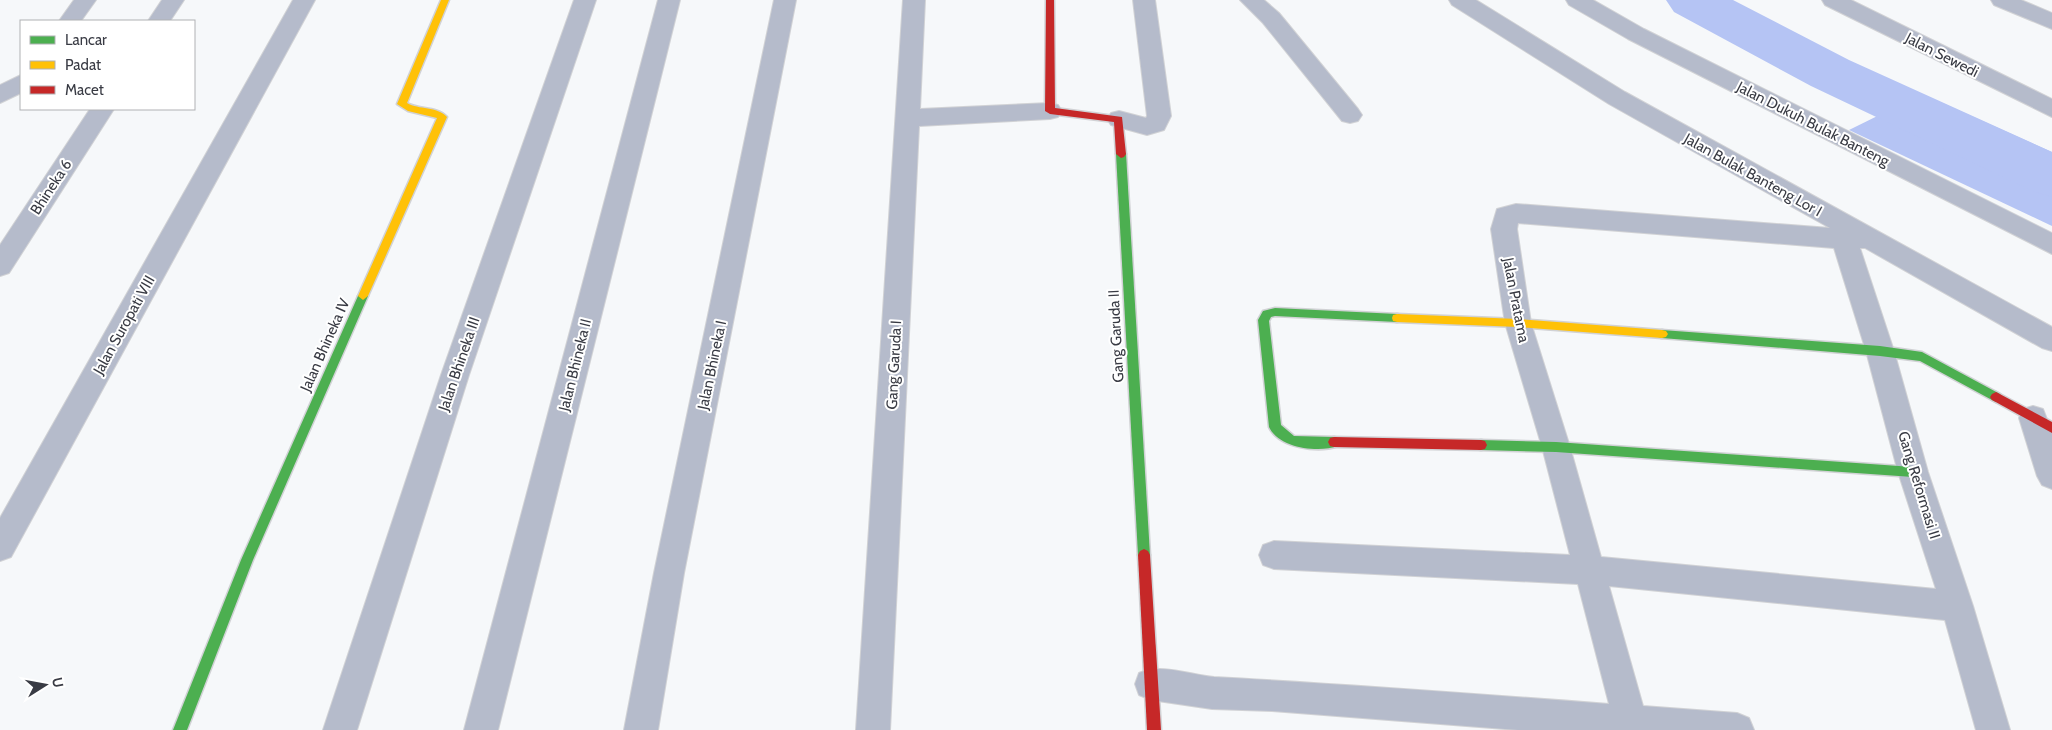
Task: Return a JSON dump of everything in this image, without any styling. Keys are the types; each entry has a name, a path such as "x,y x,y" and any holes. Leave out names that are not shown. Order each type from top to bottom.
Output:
{"street":[{"path":"71,20 85,0"},
{"path":"160,20 173,0"},
{"name":"Jalan Suropati VIII","path":"0,548 304,0"},
{"name":"Jalan Bhineka IV","path":"180,730 247,560 442,117 437,113 408,110 402,104 445,0"},
{"name":"Jalan Bhineka III","path":"340,730 455,375 585,0"},
{"name":"Jalan Bhineka II","path":"481,730 669,0"},
{"name":"Jalan Bhineka I","path":"641,730 669,573 785,0"},
{"name":"Gang Garuda I","path":"872,730 914,0"},
{"path":"1050,0 1050,111"},
{"path":"908,118 1050,111 1119,119 1147,127 1156,124 1158,116 1144,0"},
{"path":"1251,0 1271,18 1350,115"},
{"name":"Jalan Bulak Banteng Lor I","path":"1460,0 1617,98 1855,239 2052,340"},
{"name":"Jalan Dukuh Bulak Banteng","path":"1577,0 1636,34 2052,244"},
{"name":"Jalan Sewedi","path":"1833,0 2052,109"},
{"path":"2002,0 2052,22"},
{"path":"0,94 20,83"},
{"name":"Bhineka 6","path":"0,266 101,110"},
{"name":"Gang Garuda II","path":"1119,119 1154,730"},
{"name":"Jalan Pratama","path":"1632,726 1556,447 1518,323 1504,229 1506,216 1510,214 1855,239"},
{"name":"Gang Reformasi II","path":"1855,239 1880,351 1913,472 1958,606 1992,730"},
{"path":"1913,472 1556,447 1290,440 1280,435 1276,427 1263,320 1267,314 1275,312 1518,323 1880,351 1922,357 2043,423 2052,476"},
{"path":"1274,555 1590,570 1958,606"},
{"path":"1152,684 1212,693 1281,696 1632,726 1737,730"}],"water":[{"path":"1922,94 2052,152 2052,226 1849,130"}],"waterway":[{"path":"1692,0 1830,73 2052,176"}],"traffic: fast":[{"path":"1121,154 1144,555"},
{"path":"180,730 247,560 363,296"},
{"path":"1334,442 1310,443 1294,441 1280,433 1275,427 1263,320 1267,314 1275,312 1397,318"},
{"path":"1662,334 1880,351 1922,357 1996,397"},
{"path":"1481,445 1556,447 1913,472"}],"traffic: slow":[{"path":"363,296 442,117 437,114 412,109 402,104 445,0"},
{"path":"1397,318 1518,323 1662,334"}],"traffic: jam":[{"path":"1050,0 1050,111 1119,119 1121,154"},
{"path":"1996,397 2052,428"},
{"path":"1334,442 1481,445"},
{"path":"1144,555 1154,730"}]}
